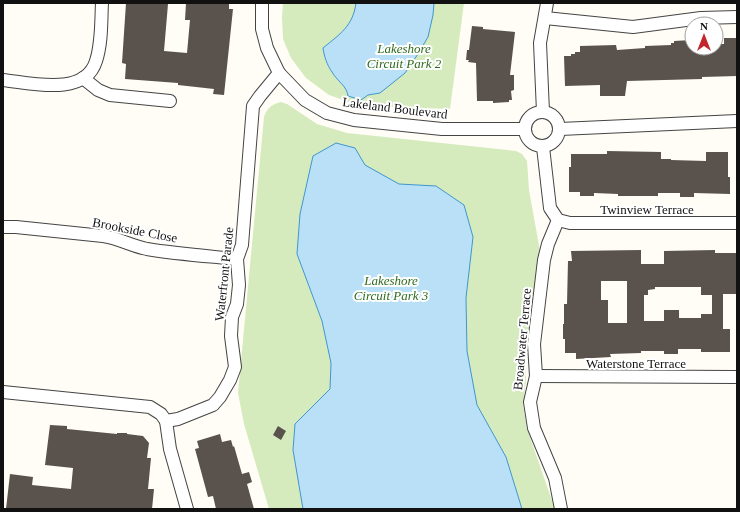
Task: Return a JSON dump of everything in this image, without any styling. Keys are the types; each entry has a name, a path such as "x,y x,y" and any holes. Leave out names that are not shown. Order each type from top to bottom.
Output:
{"street":[{"path":"3,80 66,85 83,78 91,71 96,63 99,50 102,3"},
{"name":"Lakeland Boulevard","path":"262,3 262,29 267,48 279,73 305,100 327,113 354,120 442,129 525,129"},
{"path":"543,112 540,43 547,3"},
{"path":"545,18 633,27 701,18 737,17"},
{"name":"Waterfront Parade","path":"166,421 178,419 213,404 220,397 230,380 235,367 231,336 232,318 237,304 239,285 237,259 242,245 253,106 279,73"},
{"path":"83,78 98,90 110,95 170,101"},
{"path":"543,112 553,115 559,124 560,129 557,139 549,146 544,147 532,144 525,134 525,129 528,118 532,115 543,112"},
{"path":"560,129 737,121"},
{"path":"544,147 550,208 558,220"},
{"name":"Twinview Terrace","path":"558,220 570,223 737,223"},
{"name":"Broadwater Terrace","path":"558,220 548,244 544,260 534,344 536,376 530,402 534,428 555,478 561,509"},
{"name":"Brookside Close","path":"3,227 102,236 115,238 145,248 160,251 237,259"},
{"name":"Waterstone Terrace","path":"536,376 737,377"},
{"path":"3,392 150,407 161,414 166,421 170,449 187,509"}],"green space":[{"name":"Lakeshore Circuit Park 2","path":"283,3 464,3 450,109 369,106 349,102 329,95 306,78 291,58 283,39"},
{"name":"Lakeshore Circuit Park 3","path":"281,102 287,104 317,124 347,133 516,151 522,154 527,161 529,190 540,251 526,348 526,381 523,404 527,429 555,509 269,509 244,424 238,393 264,117 270,107"}],"water":[{"path":"356,3 434,3 428,37 405,73 380,93 368,95 361,100 348,96 346,89 334,75 329,66 323,48 340,34 349,24"},
{"path":"336,143 355,148 365,165 399,184 436,186 464,205 473,237 466,298 467,351 477,405 506,457 522,509 303,509 293,450 295,424 330,389 331,363 322,321 297,254 300,214 313,156"}],"building":[{"path":"126,3 168,4 164,51 187,53 190,20 185,20 186,3 229,3 229,9 233,9 224,95 213,94 214,89 178,85 178,83 125,79 126,64 122,63"},
{"path":"472,26 483,27 483,29 515,32 510,75 514,75 514,90 511,91 512,100 509,100 509,102 493,103 493,101 477,101 476,63 468,62 469,60 466,60 467,50 469,50"},
{"path":"724,38 737,38 737,76 702,77 702,79 627,81 625,96 600,96 600,85 565,86 564,56 571,56 571,54 575,54 575,52 580,52 580,46 616,45 617,50 645,48 645,46 671,45 674,41 684,40 684,56 724,56"},
{"path":"607,151 661,152 661,159 706,161 706,152 728,152 730,194 694,193 694,197 680,197 680,193 658,193 658,196 618,196 618,194 594,193 594,196 580,196 580,192 569,192 569,167 571,167 571,154 607,154"},
{"path":"641,250 641,264 664,264 664,251 715,250 715,253 737,253 737,294 723,294 723,329 730,329 730,352 701,352 701,349 678,349 678,354 664,354 664,351 641,351 641,353 610,354 611,357 576,359 576,353 565,353 565,339 563,339 564,304 567,304 568,261 572,261 571,251","holes":["601,281 627,281 627,323 608,323 608,300 601,300","655,287 701,287 701,295 712,295 712,314 701,314 701,318 679,318 679,310 664,310 664,321 644,321 644,295 648,295 648,290 655,289"]},
{"path":"50,425 67,426 67,429 117,434 127,433 143,436 149,443 147,458 151,458 148,489 154,489 152,509 6,509 10,474 33,477 32,485 71,489 73,468 45,465"},
{"path":"278,426 286,431 281,440 273,435"},
{"path":"220,434 222,442 231,440 242,474 249,472 252,482 247,484 254,509 216,509 213,496 208,497 195,449 199,448 197,441"}]}
